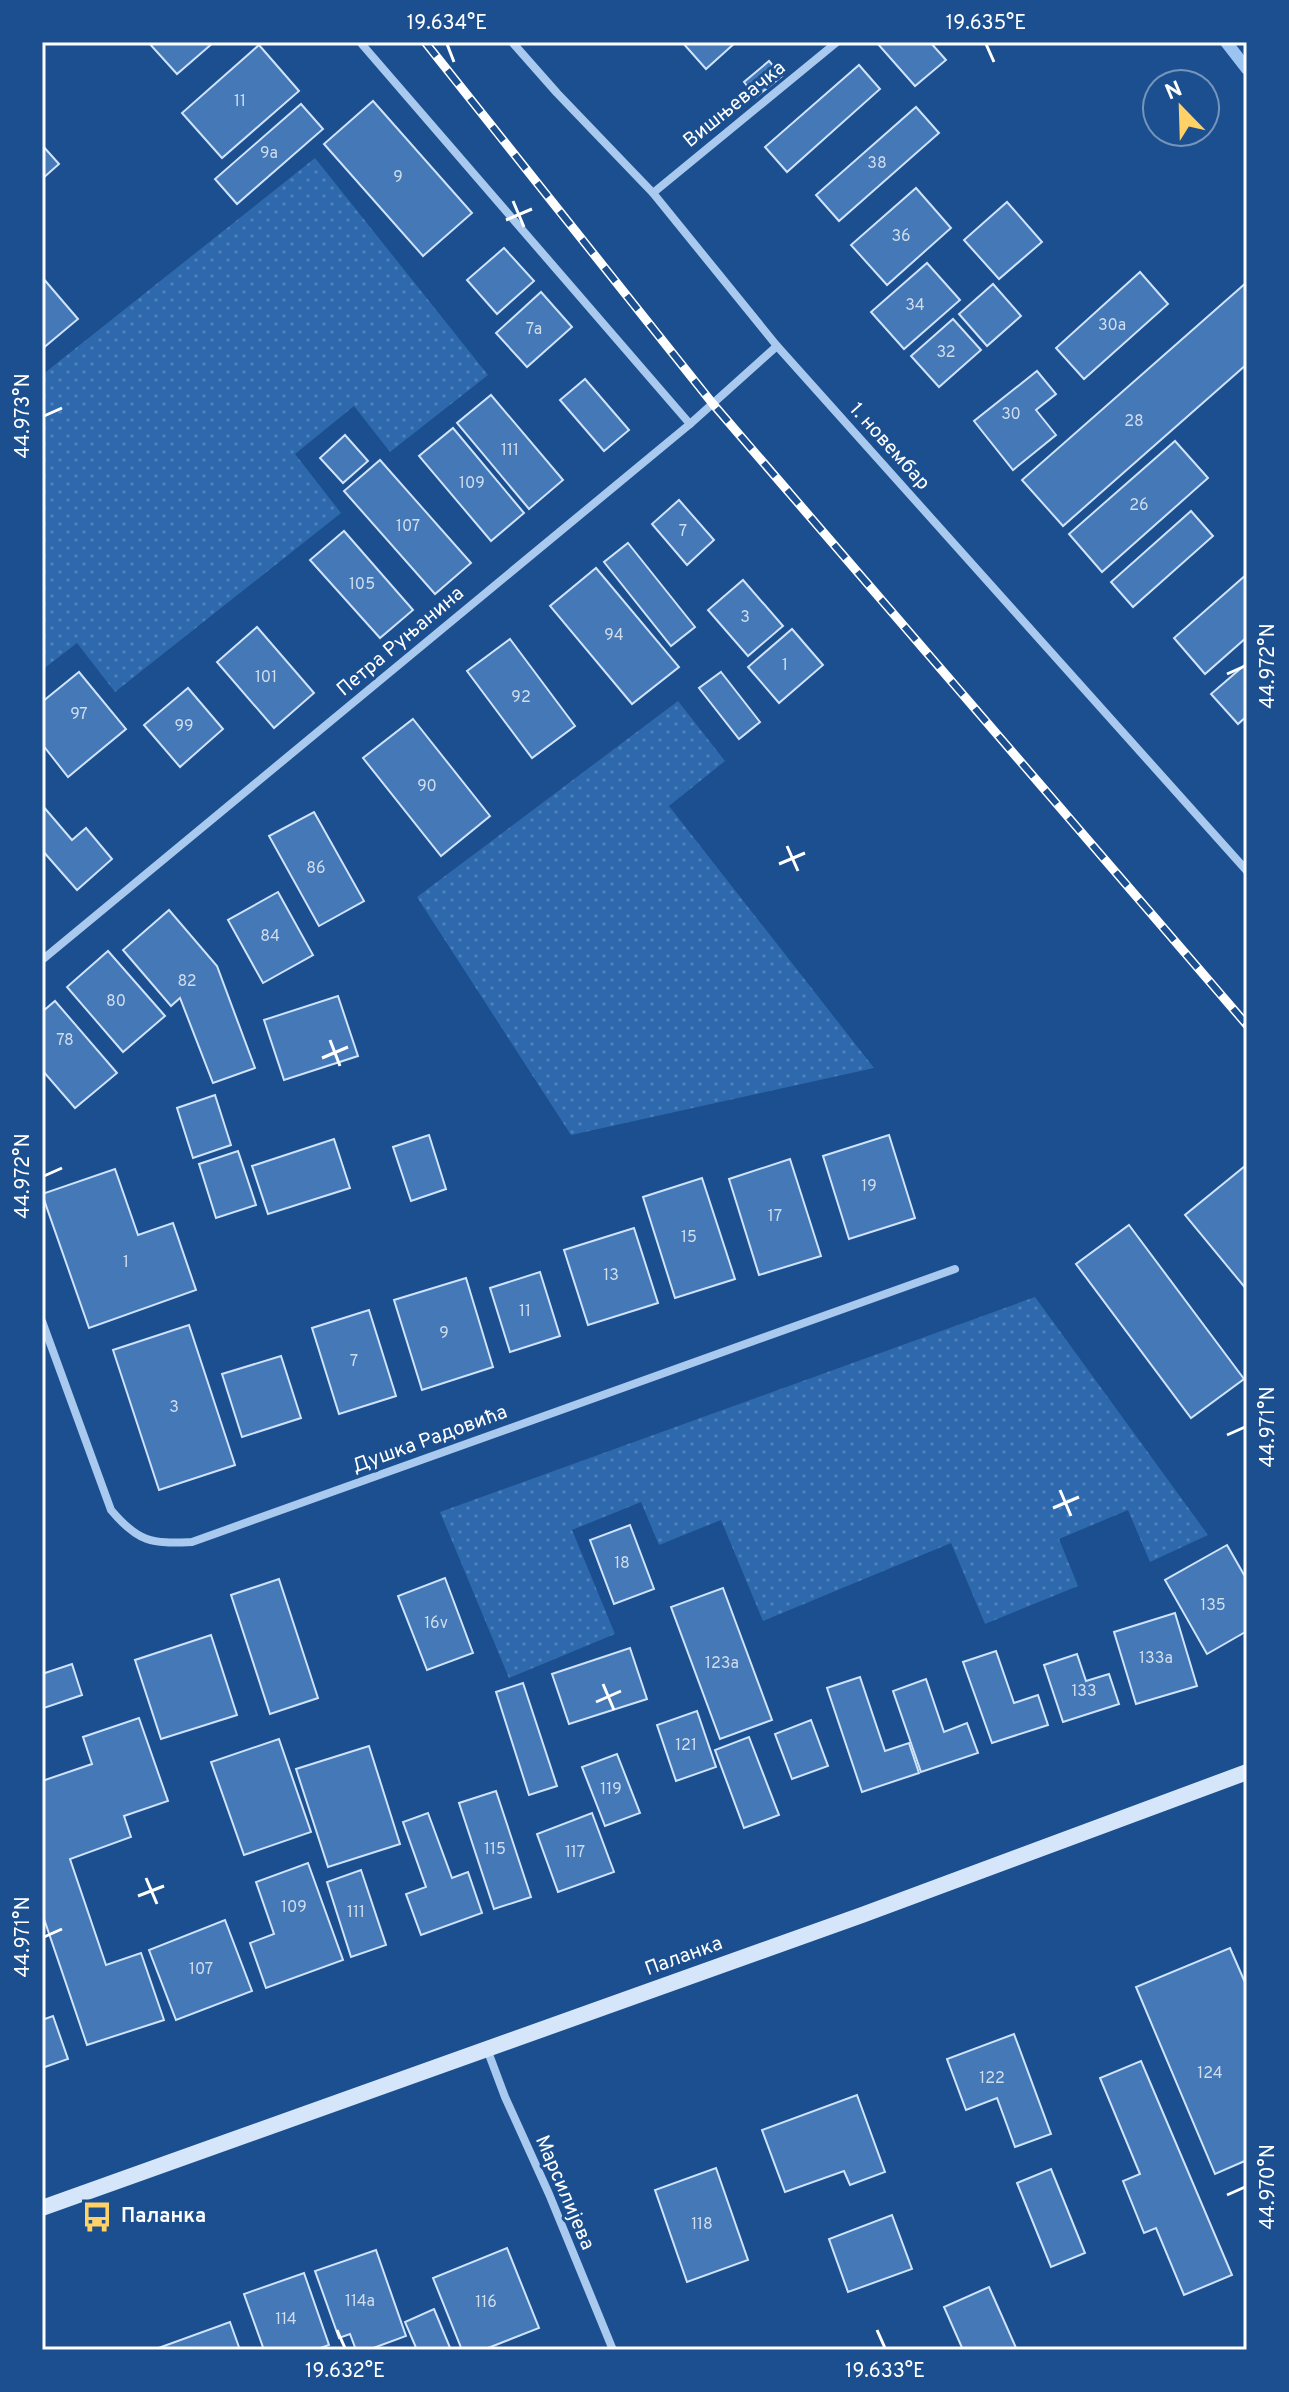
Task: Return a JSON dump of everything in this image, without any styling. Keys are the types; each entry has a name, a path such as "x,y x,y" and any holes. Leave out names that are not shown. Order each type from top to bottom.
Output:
{"main road":[{"name":"Паланка","path":"42,2208 862,1915 1247,1772"}],"street":[{"path":"360,42 690,424"},
{"name":"1. новембар","path":"512,42 653,193 777,346 1247,871"},
{"name":"Вишњевачка","path":"653,193 837,42"},
{"name":"Петра Руњанина","path":"42,960 690,424 777,346"},
{"name":"Душка Радовића","path":"42,1321 111,1510 128,1530 158,1544 192,1542 955,1269"},
{"name":"Марсилијева","path":"487,2048 613,2350"}],"shaded area":[{"path":"315,158 488,375 390,452 354,406 295,454 341,513 115,692 77,643 42,670 42,375"},
{"path":"678,701 725,761 669,806 874,1068 571,1135 417,897"},
{"path":"1035,1297 1208,1535 1150,1562 1128,1510 1059,1539 1078,1586 985,1624 951,1543 763,1621 721,1520 659,1545 641,1502 572,1530 615,1634 509,1678 440,1512"}],"building":[{"path":"148,42 214,42 177,74"},
{"path":"682,42 736,42 706,69"},
{"path":"930,42 946,60 915,86 877,43"},
{"path":"259,45 299,91 222,158 182,113"},
{"path":"769,61 782,76 756,97 744,82"},
{"path":"859,65 880,89 787,172 765,147"},
{"path":"373,101 472,213 423,256 324,144"},
{"path":"301,104 323,129 237,204 215,179"},
{"path":"916,107 939,133 839,221 816,195"},
{"path":"42,145 59,164 42,179"},
{"path":"916,188 951,228 887,285 851,245"},
{"path":"1007,202 1042,242 999,279 964,240"},
{"path":"504,248 534,281 497,314 467,280"},
{"path":"927,263 960,300 904,349 871,312"},
{"path":"1140,272 1168,304 1084,379 1056,348"},
{"path":"42,277 78,319 42,349"},
{"path":"1247,282 1247,364 1063,526 1022,480"},
{"path":"993,284 1021,316 987,346 959,314"},
{"path":"541,292 572,327 527,367 496,333"},
{"path":"953,319 981,350 939,387 911,356"},
{"path":"1037,371 1056,394 1036,410 1056,435 1013,470 974,421"},
{"path":"585,379 629,430 604,451 560,400"},
{"path":"491,395 563,480 529,509 457,423"},
{"path":"453,428 524,513 491,541 419,456"},
{"path":"345,435 368,461 343,483 320,458"},
{"path":"1175,441 1208,478 1102,572 1069,534"},
{"path":"380,460 471,563 435,594 344,491"},
{"path":"679,500 714,540 687,565 652,524"},
{"path":"1191,511 1213,536 1133,607 1111,582"},
{"path":"344,531 413,610 380,638 310,560"},
{"path":"628,543 695,627 671,646 604,562"},
{"path":"596,568 679,667 632,704 550,606"},
{"path":"1247,574 1247,637 1205,674 1174,638"},
{"path":"743,580 783,626 748,656 708,610"},
{"path":"257,627 314,693 274,728 217,662"},
{"path":"792,629 823,665 779,703 748,667"},
{"path":"510,639 575,726 532,758 467,671"},
{"path":"1247,663 1247,716 1238,724 1211,694"},
{"path":"79,672 126,729 68,777 42,744 42,702"},
{"path":"721,672 760,722 739,739 699,688"},
{"path":"188,688 223,729 180,767 144,725"},
{"path":"413,719 490,816 441,856 363,758"},
{"path":"42,805 72,840 86,828 112,859 77,890 42,850"},
{"path":"314,812 364,901 319,926 269,836"},
{"path":"278,892 313,955 263,983 228,920"},
{"path":"169,910 217,966 255,1068 213,1083 180,998 171,1006 123,950"},
{"path":"108,951 165,1016 123,1052 67,987"},
{"path":"338,996 358,1056 284,1080 264,1020"},
{"path":"55,1001 117,1073 75,1108 42,1070 42,1012"},
{"path":"215,1095 231,1145 193,1158 177,1108"},
{"path":"429,1135 446,1189 411,1201 393,1147"},
{"path":"889,1135 915,1218 849,1239 823,1156"},
{"path":"334,1139 350,1188 268,1214 252,1166"},
{"path":"238,1151 256,1205 216,1218 199,1164"},
{"path":"790,1159 821,1256 759,1275 729,1179"},
{"path":"1245,1166 1247,1169 1247,1290 1185,1215"},
{"path":"115,1169 138,1235 173,1223 196,1290 89,1328 42,1194"},
{"path":"702,1178 735,1279 675,1298 643,1197"},
{"path":"1129,1225 1244,1379 1191,1418 1076,1264"},
{"path":"634,1228 658,1303 588,1325 564,1250"},
{"path":"540,1272 560,1336 510,1352 490,1288"},
{"path":"466,1278 493,1367 422,1390 394,1300"},
{"path":"369,1310 396,1396 339,1414 312,1328"},
{"path":"189,1325 235,1465 159,1490 113,1350"},
{"path":"281,1356 301,1418 242,1437 222,1374"},
{"path":"630,1525 654,1589 614,1604 590,1540"},
{"path":"1227,1545 1247,1580 1247,1631 1207,1654 1165,1580"},
{"path":"445,1578 473,1653 427,1670 398,1596"},
{"path":"279,1579 318,1698 270,1714 231,1595"},
{"path":"723,1588 772,1720 720,1739 671,1607"},
{"path":"1175,1613 1197,1686 1136,1704 1114,1632"},
{"path":"211,1635 237,1715 161,1739 135,1660"},
{"path":"630,1648 647,1699 569,1724 552,1674"},
{"path":"996,1651 1014,1703 1038,1695 1048,1725 992,1743 963,1662"},
{"path":"1077,1654 1086,1681 1109,1674 1119,1704 1063,1722 1044,1665"},
{"path":"72,1664 82,1695 44,1708 42,1674"},
{"path":"860,1677 885,1751 909,1743 919,1773 862,1792 827,1688"},
{"path":"926,1679 944,1732 967,1723 978,1753 921,1772 893,1691"},
{"path":"523,1683 557,1786 529,1795 496,1692"},
{"path":"697,1711 716,1767 676,1781 657,1725"},
{"path":"139,1718 168,1801 124,1816 131,1837 70,1859 106,1965 141,1953 164,2020 87,2045 42,1913 42,1781 92,1764 83,1737"},
{"path":"811,1720 828,1766 792,1779 775,1734"},
{"path":"749,1737 779,1815 744,1828 715,1750"},
{"path":"279,1739 311,1832 244,1855 211,1762"},
{"path":"369,1746 400,1844 328,1867 296,1769"},
{"path":"617,1754 640,1813 605,1826 582,1767"},
{"path":"496,1791 531,1897 494,1909 459,1803"},
{"path":"428,1813 452,1878 468,1872 482,1913 421,1935 406,1894 426,1887 403,1822"},
{"path":"592,1813 614,1872 558,1892 537,1834"},
{"path":"308,1863 343,1960 266,1988 250,1943 274,1934 256,1882"},
{"path":"361,1870 386,1945 351,1957 327,1882"},
{"path":"225,1920 252,1991 176,2020 149,1950"},
{"path":"1230,1948 1247,1987 1247,2160 1215,2174 1136,1987"},
{"path":"53,2016 68,2059 42,2068 42,2020"},
{"path":"1014,2034 1051,2134 1015,2147 997,2098 966,2110 947,2059"},
{"path":"1141,2061 1232,2275 1184,2295 1156,2228 1144,2233 1123,2181 1140,2174 1100,2078"},
{"path":"857,2095 885,2172 850,2185 844,2171 785,2192 762,2130"},
{"path":"716,2168 748,2260 687,2282 655,2190"},
{"path":"1051,2169 1085,2253 1051,2267 1017,2183"},
{"path":"892,2215 912,2269 848,2292 829,2239"},
{"path":"507,2248 539,2328 483,2350 462,2350 433,2278"},
{"path":"376,2250 406,2336 368,2350 356,2350 350,2334 339,2338 315,2271"},
{"path":"304,2273 329,2345 315,2350 264,2350 244,2294"},
{"path":"989,2287 1017,2350 963,2350 944,2307"},
{"path":"434,2309 451,2350 417,2350 405,2322"},
{"path":"230,2322 240,2350 153,2350"}],"waterway":[{"path":"1226,42 1247,69"}],"railway":[{"path":"425,42 713,404 1247,1025"}],"place":[{"name":"Паланка","path":"97,2217"}]}
